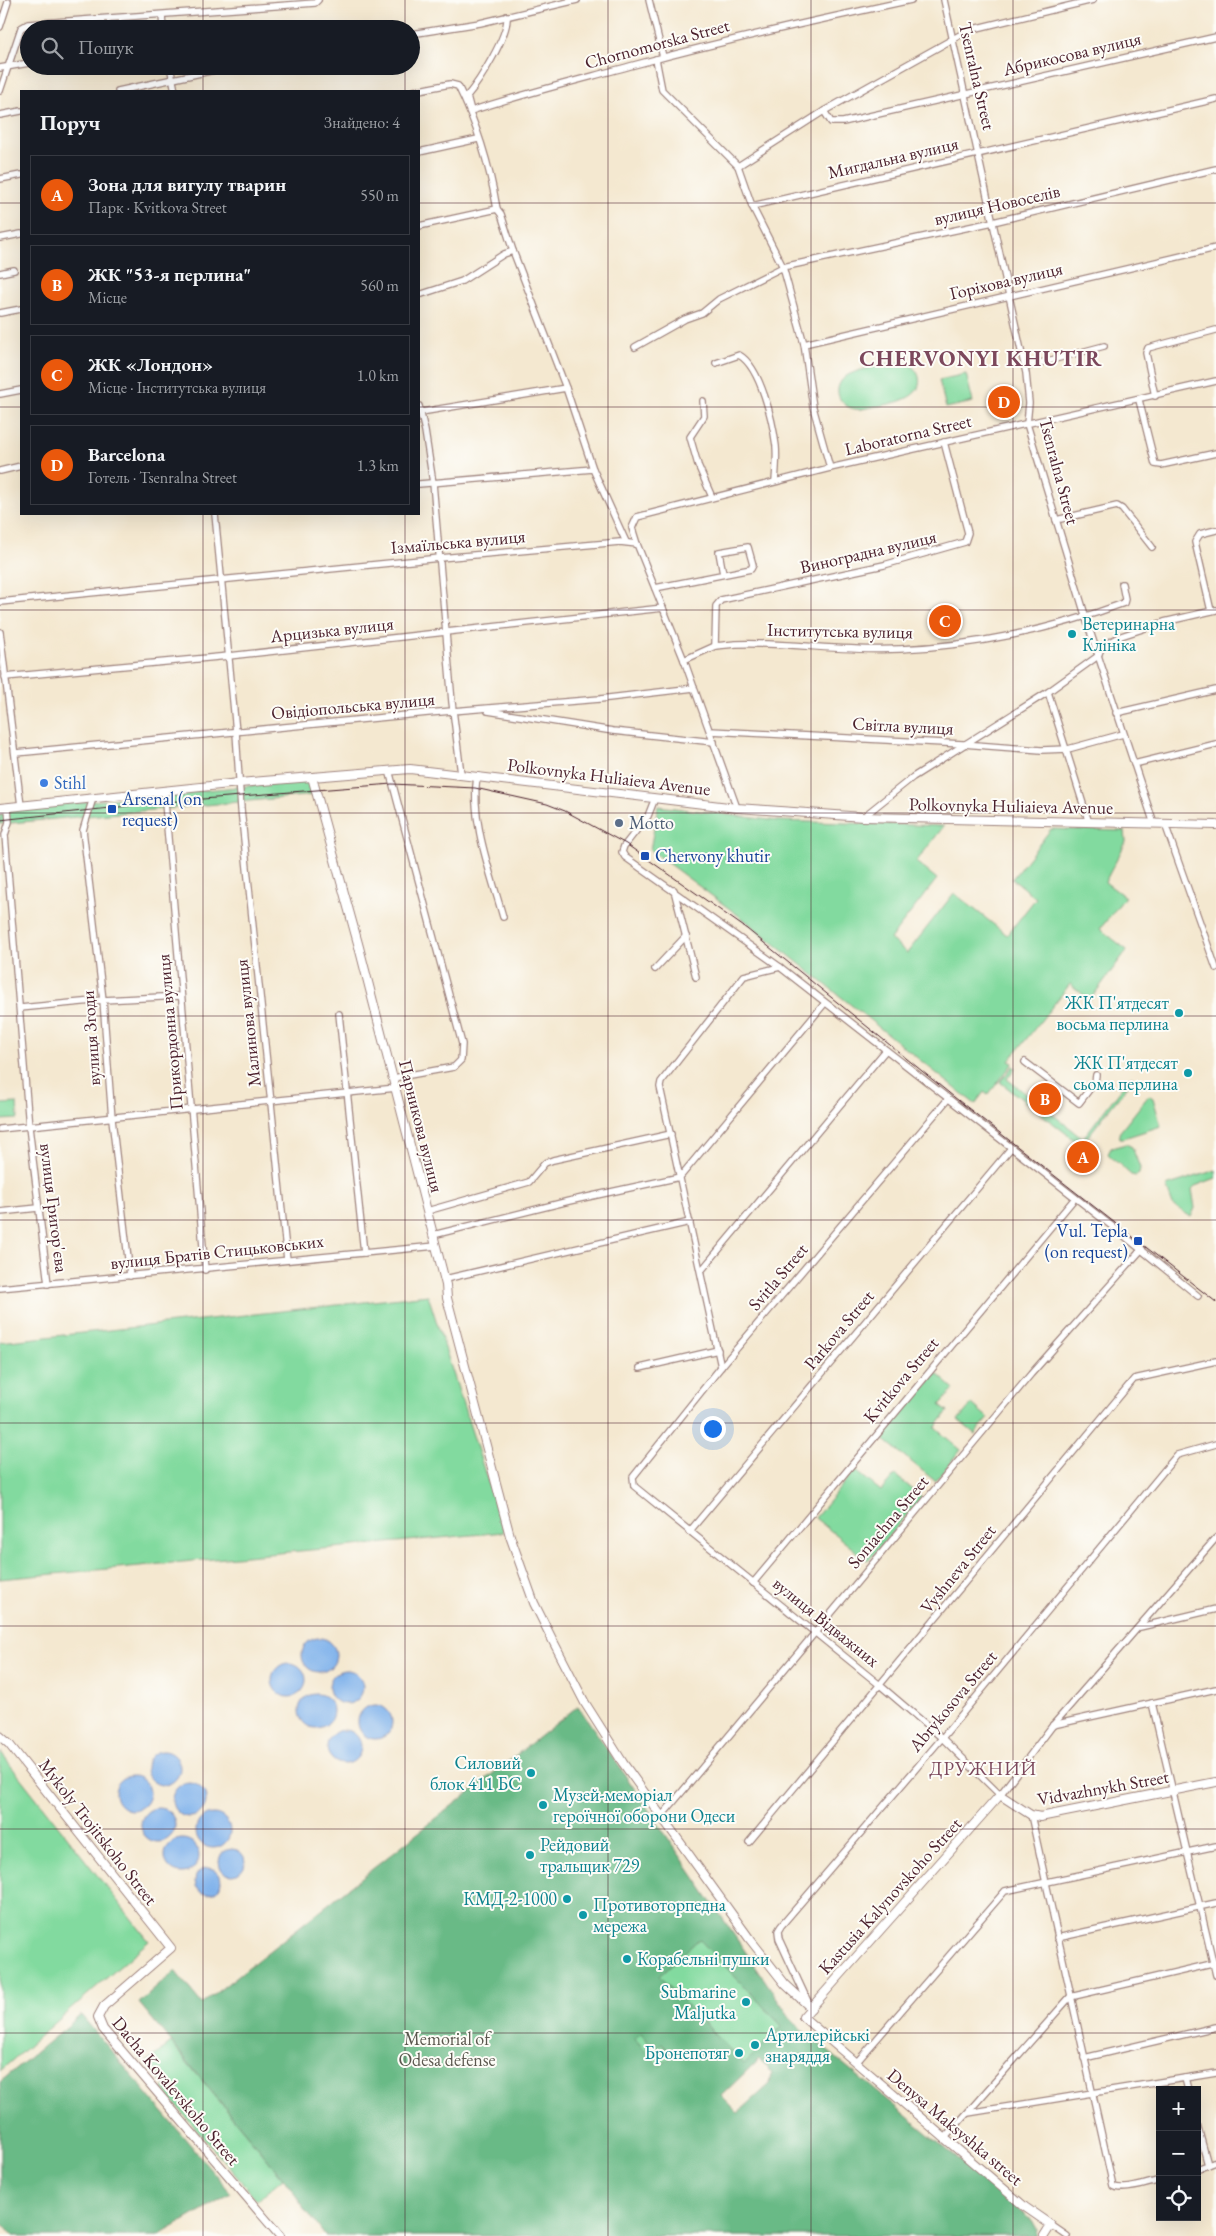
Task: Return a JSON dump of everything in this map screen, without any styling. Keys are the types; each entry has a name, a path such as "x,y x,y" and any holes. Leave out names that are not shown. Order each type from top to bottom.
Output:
{"street":[{"path":"83,20 315,3 318,0"},
{"path":"420,33 480,23 577,0"},
{"path":"649,0 663,57"},
{"name":"Chornomorska Street","path":"471,111 516,96 656,58 787,26 911,0"},
{"name":"Tsenralna Street","path":"944,0 1025,367 1029,403 1028,424 1086,618 1154,824"},
{"path":"738,166 824,111 975,27 1093,0"},
{"path":"0,28 8,2"},
{"path":"162,15 162,20"},
{"path":"494,209 494,189 478,140 467,96 478,83 506,29 507,16"},
{"path":"0,91 3,68 20,30"},
{"name":"Абрикосова вулиця","path":"824,111 828,120 838,123 1216,37"},
{"path":"656,58 662,90 738,166 752,206 783,267 804,344 813,407 830,468"},
{"path":"3,68 20,65"},
{"path":"171,75 175,90"},
{"path":"122,90 191,75"},
{"path":"420,90 455,84 458,86 471,111"},
{"name":"Мигдальна вулиця","path":"752,206 1216,99"},
{"path":"0,115 20,111"},
{"path":"420,152 478,140"},
{"name":"вулиця Новоселів","path":"635,347 685,319 702,313 720,300 783,267 993,222 1216,169"},
{"path":"0,179 20,175"},
{"path":"420,226 494,209 501,214 513,251 566,388 593,469 626,542"},
{"path":"0,238 20,234"},
{"name":"Горіхова вулиця","path":"804,344 1216,248"},
{"path":"420,295 462,281 504,254 513,251"},
{"path":"0,273 14,270"},
{"path":"0,313 20,308"},
{"path":"1155,396 1146,353 1148,348 1216,330"},
{"path":"1025,367 1104,346"},
{"path":"716,363 739,355 756,372 776,445 775,482"},
{"name":"Laboratorna Street","path":"637,544 632,528 634,520 641,515 830,468 1139,400 1216,381"},
{"path":"461,774 433,483 420,409 566,388"},
{"path":"0,394 20,390"},
{"path":"1139,400 1154,462 1157,465 1216,453"},
{"path":"703,401 704,416 690,437 698,465 712,497"},
{"name":"Виноградна вулиця","path":"715,646 716,606 721,600 884,565 963,545 968,536 944,442"},
{"path":"0,471 20,466"},
{"path":"420,484 593,469"},
{"path":"1056,520 1117,506 1122,509 1152,547"},
{"name":"Малинова вулиця","path":"215,515 236,732 239,784 287,1260"},
{"path":"1214,611 1195,540 1200,534 1216,530"},
{"name":"Ізмаїльська вулиця","path":"0,602 440,558 626,542 637,544"},
{"path":"637,544 684,660 738,808"},
{"path":"655,588 723,574 752,567 748,546 719,552 723,574"},
{"name":"Інститутська вулиця","path":"684,660 715,646 748,644 898,649 986,639 1086,618 1124,603 1126,599 1122,584"},
{"name":"Арцизька вулиця","path":"5,677 229,656 663,608"},
{"name":"Світла вулиця","path":"710,731 963,744 1048,692 1098,656 1102,646 1121,636 1164,622 1214,611"},
{"path":"0,632 21,806"},
{"name":"Овідіопольська вулиця","path":"16,753 600,699 694,688"},
{"path":"1116,713 1216,690"},
{"path":"1048,692 1090,823"},
{"path":"478,710 613,731 714,742"},
{"path":"863,817 913,777 963,744 1041,750 1066,749 1123,734"},
{"path":"1134,764 1216,744"},
{"name":"Polkovnyka Huliaieva Avenue","path":"4,808 164,791 410,769 738,808 863,817 1216,825"},
{"path":"389,770 462,1044 461,1060 454,1067 393,1078"},
{"path":"477,776 474,791 476,815 502,916"},
{"name":"Парникова вулиця","path":"312,777 396,1088 445,1279 447,1298 510,1536 534,1604 585,1704 661,1817"},
{"name":"Прикордонна вулиця","path":"164,791 205,1270"},
{"name":"вулиця Згоди","path":"92,798 83,830 104,1000 112,1119 130,1276"},
{"path":"655,798 648,816 624,846 622,852 625,857 780,967 1142,1250 1198,1296"},
{"name":"вулиця Григор'єва","path":"4,808 9,822 5,835 29,1127 48,1284"},
{"path":"1166,824 1216,968"},
{"path":"674,890 696,977"},
{"path":"655,970 686,936"},
{"path":"721,1367 661,1093 661,1082 744,976 780,967"},
{"path":"20,1008 104,1000 181,996"},
{"path":"433,1235 570,1201 680,1177 825,1003"},
{"path":"339,1014 364,1253"},
{"path":"701,1271 886,1050"},
{"path":"1025,1062 1079,1104 1095,1082 1096,1075"},
{"path":"0,1129 112,1119 396,1088"},
{"name":"Svitla Street","path":"633,1477 721,1367 948,1099"},
{"path":"427,1211 529,1182 545,1163 553,1160 670,1134"},
{"name":"Parkova Street","path":"689,1532 1011,1148"},
{"name":"Kvitkova Street","path":"754,1583 1032,1247 1075,1198"},
{"path":"0,1212 38,1208"},
{"path":"445,1279 690,1222"},
{"name":"вулиця Братів Стицьковських","path":"0,1288 205,1270 436,1246"},
{"name":"Soniachna Street","path":"661,1817 1025,1382 1142,1250"},
{"path":"640,1368 718,1350"},
{"name":"Vyshneva Street","path":"749,1842 881,1686 1134,1379 1216,1361"},
{"name":"Abrykosova Street","path":"811,2008 778,1931 942,1738 1177,1455 1216,1444"},
{"name":"вулиця Відважних","path":"633,1477 637,1489 817,1632 942,1738 1000,1795"},
{"path":"1000,1795 1053,1725 1216,1538"},
{"path":"1140,1627 1216,1608"},
{"path":"1053,1725 1216,1689"},
{"path":"1152,1703 1215,1963 1216,1975"},
{"name":"Mykoly Trojitskoho Street","path":"0,1736 9,1744 170,1948"},
{"name":"Vidvazhnykh Street","path":"1000,1795 1031,1815 1048,1816 1216,1782"},
{"name":"Kastusia Kalynovskoho Street","path":"803,2017 1000,1795"},
{"path":"1031,1815 1114,2188 1123,2188 1156,2181"},
{"path":"661,1817 785,1984 811,2008"},
{"path":"856,2063 1003,1893 1045,1882 1216,1846"},
{"path":"1057,1938 1216,1903"},
{"name":"Dacha Kovalevskoho Street","path":"170,1948 104,2006 98,2017 100,2023 109,2036 280,2236"},
{"path":"945,2138 1070,1997 1215,1963"},
{"name":"Denysa Maksyshka street","path":"803,2017 1025,2207 1067,2236"},
{"path":"1084,2058 1216,2027"},
{"path":"968,2113 1216,2073"},
{"path":"1186,2078 1187,2086"},
{"path":"1199,2131 1208,2165"},
{"path":"1201,2167 1216,2162"},
{"path":"1044,2236 1051,2225"}],"green space":[{"path":"903,362 913,367 919,377 919,386 908,397 889,404 855,409 844,404 838,395 840,383 848,375 872,367"},
{"path":"966,374 973,402 946,408 939,380"},
{"path":"310,780 314,795 0,824 0,810"},
{"path":"658,806 778,821 944,826 916,862 937,879 890,939 907,953 954,893 1007,935 1036,898 1012,879 1051,829 1125,831 1126,842 1105,882 1125,897 1100,929 1127,950 1090,1000 1070,984 1009,1061 1013,1063 988,1095 984,1092 975,1104 746,921 650,850"},
{"path":"1013,1066 1015,1068 1007,1079 1083,1138 1131,1076 1134,1078 1081,1145 1000,1082"},
{"path":"1149,1095 1153,1098 1161,1126 1120,1138 1119,1133"},
{"path":"17,1103 18,1119 0,1120 0,1104"},
{"path":"1126,1144 1132,1147 1140,1168 1139,1174 1136,1176 1131,1175 1108,1154 1111,1148"},
{"path":"1216,1170 1216,1178 1192,1189 1195,1208 1191,1217 1173,1205 1166,1186"},
{"path":"428,1295 504,1532 0,1579 0,1342"},
{"path":"936,1373 954,1389 940,1405 948,1411 935,1428 961,1450 935,1481 882,1438"},
{"path":"972,1404 988,1418 975,1434 958,1420"},
{"path":"855,1470 881,1491 895,1475 922,1497 868,1561 815,1518"},
{"name":"Memorial of Odesa defense","path":"578,1706 794,2023 1032,2220 1037,2229 1036,2236 325,2236 283,2178 139,2003 175,1971 202,2004","holes":["699,1939 782,2026 744,2064 659,1976","641,2033 655,2049 662,2043 673,2055 660,2066 635,2039","759,2059 769,2068 772,2074 770,2084 738,2113 721,2096"]},
{"path":"0,1752 149,1941 0,2071"},
{"path":"699,1938 783,2026 744,2064 659,1976"},
{"path":"81,2015 231,2193 158,2236 13,2236 0,2221 0,2082"},
{"path":"641,2033 655,2048 662,2043 673,2055 660,2067 635,2039"},
{"path":"171,2043 283,2178 257,2200 162,2089 166,2085 146,2063"}],"water":[{"path":"319,1638 331,1643 336,1655 331,1667 319,1672 307,1667 302,1655 307,1643"},
{"path":"289,1663 301,1668 306,1680 301,1692 289,1697 277,1692 272,1680 277,1668"},
{"path":"346,1670 358,1675 363,1687 358,1699 346,1704 334,1699 329,1687 334,1675"},
{"path":"316,1694 328,1699 333,1711 328,1723 316,1728 304,1723 299,1711 304,1699"},
{"path":"375,1705 387,1710 392,1722 387,1734 375,1739 363,1734 358,1722 363,1710"},
{"path":"344,1730 356,1735 361,1747 356,1759 344,1764 332,1759 327,1747 332,1735"},
{"path":"163,1751 175,1756 180,1768 175,1780 163,1785 151,1780 146,1768 151,1756"},
{"path":"132,1776 144,1781 149,1793 144,1805 132,1810 120,1805 115,1793 120,1781"},
{"path":"189,1783 201,1788 206,1800 201,1812 189,1817 177,1812 172,1800 177,1788"},
{"path":"158,1808 170,1813 175,1825 170,1837 158,1842 146,1837 141,1825 146,1813"},
{"path":"213,1814 225,1819 230,1831 225,1843 213,1848 201,1843 196,1831 201,1819"},
{"path":"182,1839 194,1844 199,1856 194,1868 182,1873 170,1868 165,1856 170,1844"},
{"path":"232,1849 241,1853 245,1862 241,1871 232,1875 223,1871 219,1862 223,1853"},
{"path":"208,1868 217,1872 221,1881 217,1890 208,1894 199,1890 195,1881 199,1872"}],"tram line":[{"path":"0,820 165,802 392,784 475,788 547,804 565,811 626,844 747,929 954,1097 1216,1302"}],"place":[{"name":"Barcelona","path":"1004,402"},
{"name":"ЖК «Лондон»","path":"945,621"},
{"name":"Ветеринарна Клініка","path":"1072,634"},
{"name":"Stihl","path":"44,783"},
{"name":"Arsenal (on request)","path":"112,809"},
{"name":"Motto","path":"619,823"},
{"name":"Chervony khutir","path":"645,856"},
{"name":"ЖК П'ятдесят восьма перлина","path":"1179,1013"},
{"name":"ЖК П'ятдесят сьома перлина","path":"1188,1073"},
{"name":"ЖК \"53-я перлина\"","path":"1045,1099"},
{"name":"Зона для вигулу тварин","path":"1083,1157"},
{"name":"Vul. Tepla (on request)","path":"1138,1241"},
{"name":"Силовий блок 411 БС","path":"531,1773"},
{"name":"Музей-меморіал героїчної оборони Одеси","path":"543,1805"},
{"name":"Рейдовий тральщик 729","path":"530,1855"},
{"name":"КМД-2-1000","path":"567,1899"},
{"name":"Противоторпедна мережа","path":"583,1915"},
{"name":"Корабельні пушки","path":"627,1959"},
{"name":"Submarine Maljutka","path":"746,2002"},
{"name":"Артилерійські знаряддя","path":"755,2045"},
{"name":"Бронепотяг","path":"739,2053"}],"district":[{"name":"CHERVONYI KHUTIR","path":"981,358"},
{"name":"ДРУЖНИЙ","path":"983,1768"}]}
